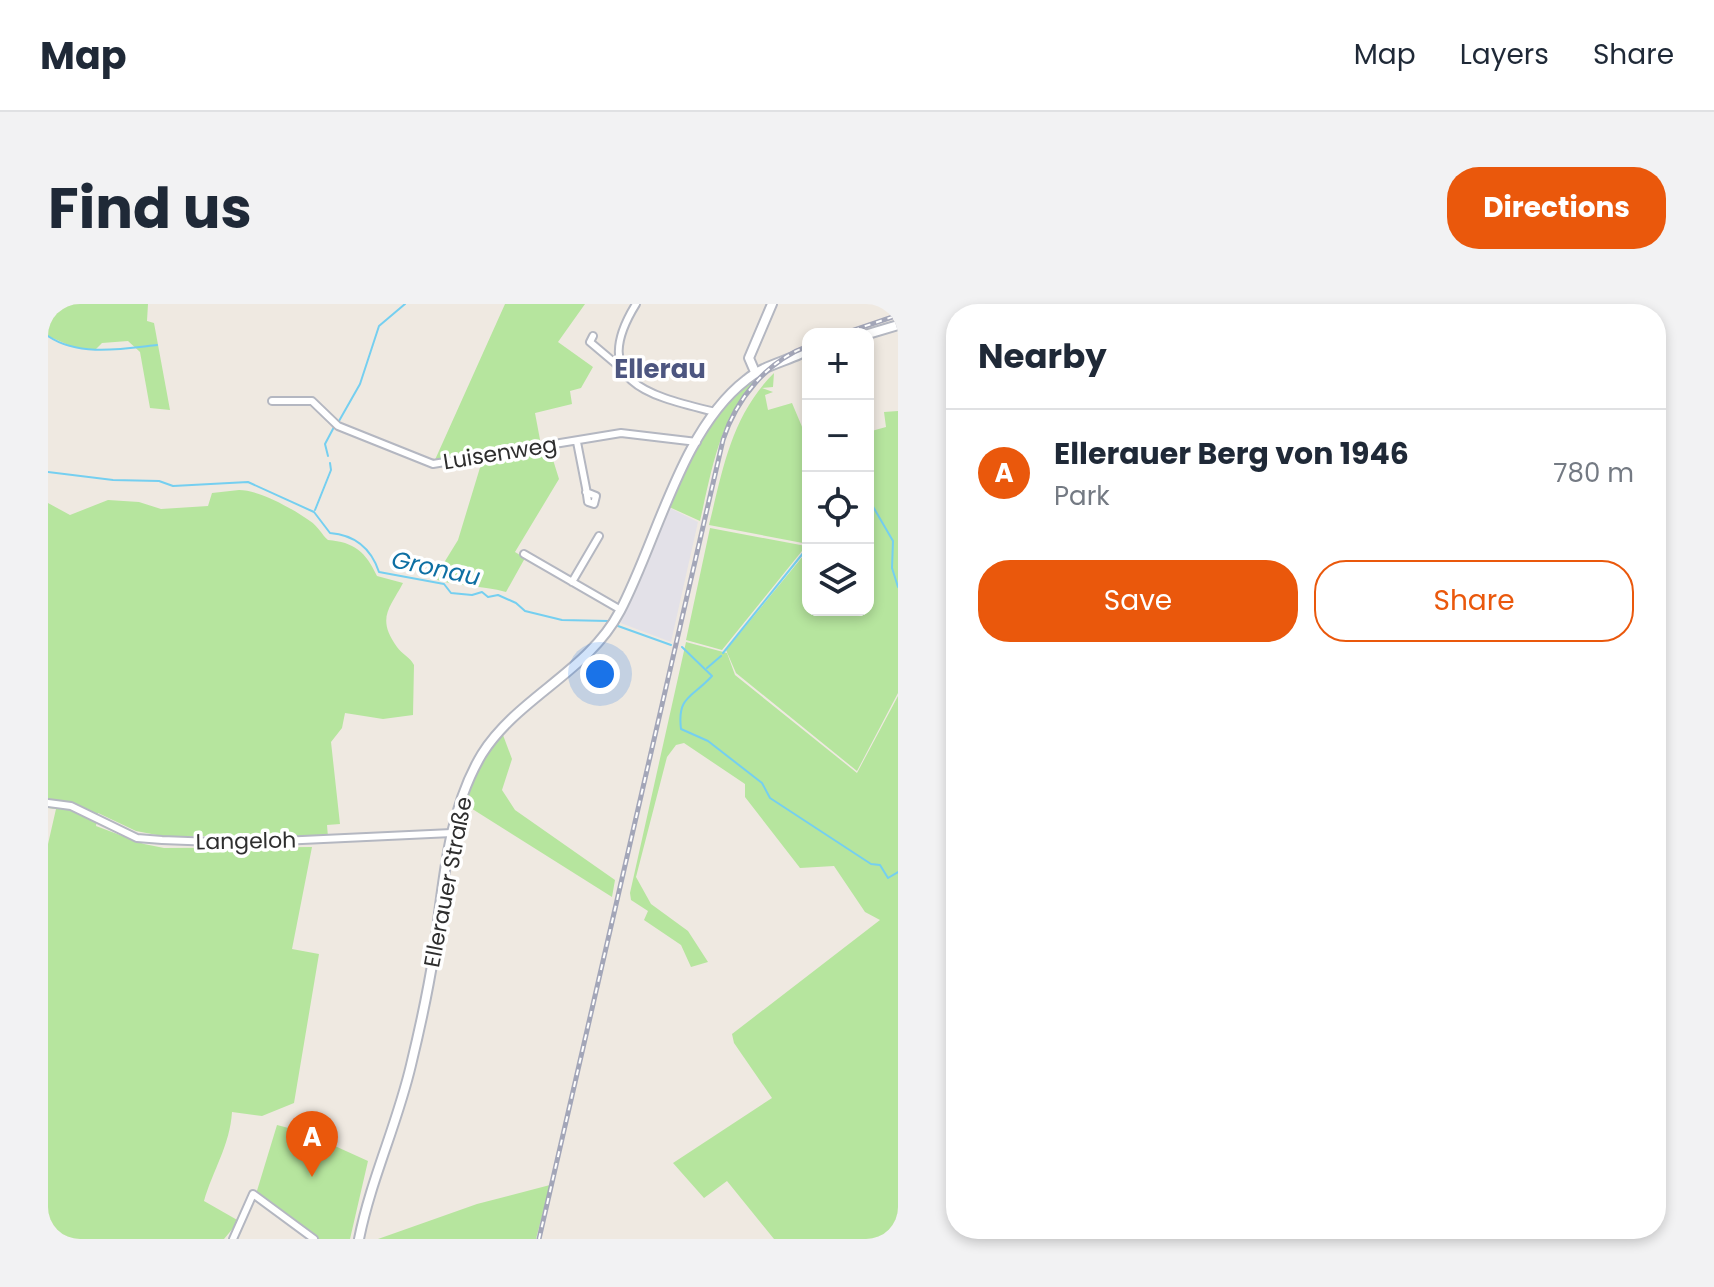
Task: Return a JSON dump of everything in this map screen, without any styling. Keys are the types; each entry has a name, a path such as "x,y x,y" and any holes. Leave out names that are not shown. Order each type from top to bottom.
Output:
{"main road":[{"path":"756,372 749,362 772,304"},
{"path":"874,332 898,325"},
{"path":"741,384 744,363 753,348"},
{"name":"Ellerauer Straße","path":"359,1239 368,1194 403,1095 420,1028 452,833 471,774 496,734 586,657 621,610 648,541 715,412 756,372 802,353"}],"street":[{"path":"622,369 619,335 636,304"},
{"path":"593,336 590,342 645,393 715,412"},
{"name":"Luisenweg","path":"272,401 312,401 338,426 433,464 636,433 697,442"},
{"path":"577,442 586,492"},
{"path":"572,582 599,536"},
{"path":"524,554 621,610"},
{"name":"Langeloh","path":"48,803 71,806 137,838 162,840 240,843 452,833"},
{"path":"233,1239 253,1194 314,1239"}],"shaded area":[{"path":"668,507 698,522 671,642 618,622"}],"green space":[{"path":"48,304 148,304 147,321 154,323 170,410 150,408 140,352 128,341 102,343 95,350 73,347 48,336"},
{"path":"505,304 585,304 558,342 593,367 581,388 570,391 572,404 535,413 541,445 434,462"},
{"path":"765,372 738,404 720,440 700,521 667,506 696,449 719,414 747,384"},
{"path":"774,373 773,387 762,388 773,392 765,395 768,410 792,403 802,427 802,543 709,525 724,464 738,425 759,390"},
{"path":"898,411 898,693 857,771 736,673 726,650 802,557 802,616 874,616 874,430 886,427 884,412"},
{"path":"550,450 559,479 515,552 525,558 506,592 434,579 458,540 482,461"},
{"path":"239,490 257,493 286,506 313,523 328,540 345,543 358,550 377,576 403,583 386,621 391,637 414,665 413,715 383,719 345,713 342,728 331,742 340,824 327,825 328,837 162,836 136,831 98,813 96,826 164,848 312,847 292,949 319,954 294,1103 262,1116 232,1112 225,1146 204,1201 239,1221 224,1239 48,1239 48,844 56,809 48,808 48,503 70,515 108,500 139,502 161,509 208,506 212,493"},
{"path":"710,528 802,545 802,551 722,650 686,640"},
{"path":"686,642 727,653 735,675 857,773 898,696 898,1239 774,1239 727,1181 704,1198 673,1163 772,1098 734,1043 732,1034 880,920 865,912 834,866 800,868 745,797 745,784 684,743 676,745 667,757 636,877 651,904 688,931 708,962 691,967 681,945 644,920 648,911 631,900 630,893"},
{"path":"503,735 512,759 502,790 515,810 615,880 612,897 466,805 483,757"},
{"path":"277,1125 304,1132 368,1161 350,1239 319,1239 256,1194"},
{"path":"550,1185 536,1239 378,1239 477,1204"}],"waterway":[{"path":"339,421 360,384 379,326 405,304"},
{"path":"48,336 60,343 87,349 157,345"},
{"path":"328,456 325,444 334,427"},
{"path":"315,510 331,470 330,463"},
{"name":"Gronau","path":"48,472 113,480 159,481 173,486 248,482 314,512 330,533 361,544 379,572 444,584 451,593 472,595 482,592 488,597 498,595 525,611 562,620 608,621"},
{"path":"874,508 893,541 892,568 898,587"},
{"path":"723,653 802,554"},
{"name":"Gronau","path":"618,626 671,645"},
{"name":"Gronau","path":"682,647 712,676 684,704 681,729 708,741 762,783 770,798 871,864 880,865 888,878 898,872"},
{"path":"707,668 721,656"}],"railway":[{"path":"860,328 898,315"},
{"path":"539,1239 723,440 736,410 755,383 779,361 802,349"}],"place":[{"name":"Ellerauer Berg von 1946","path":"312,1177"}],"district":[{"name":"Ellerau","path":"660,369"}]}
